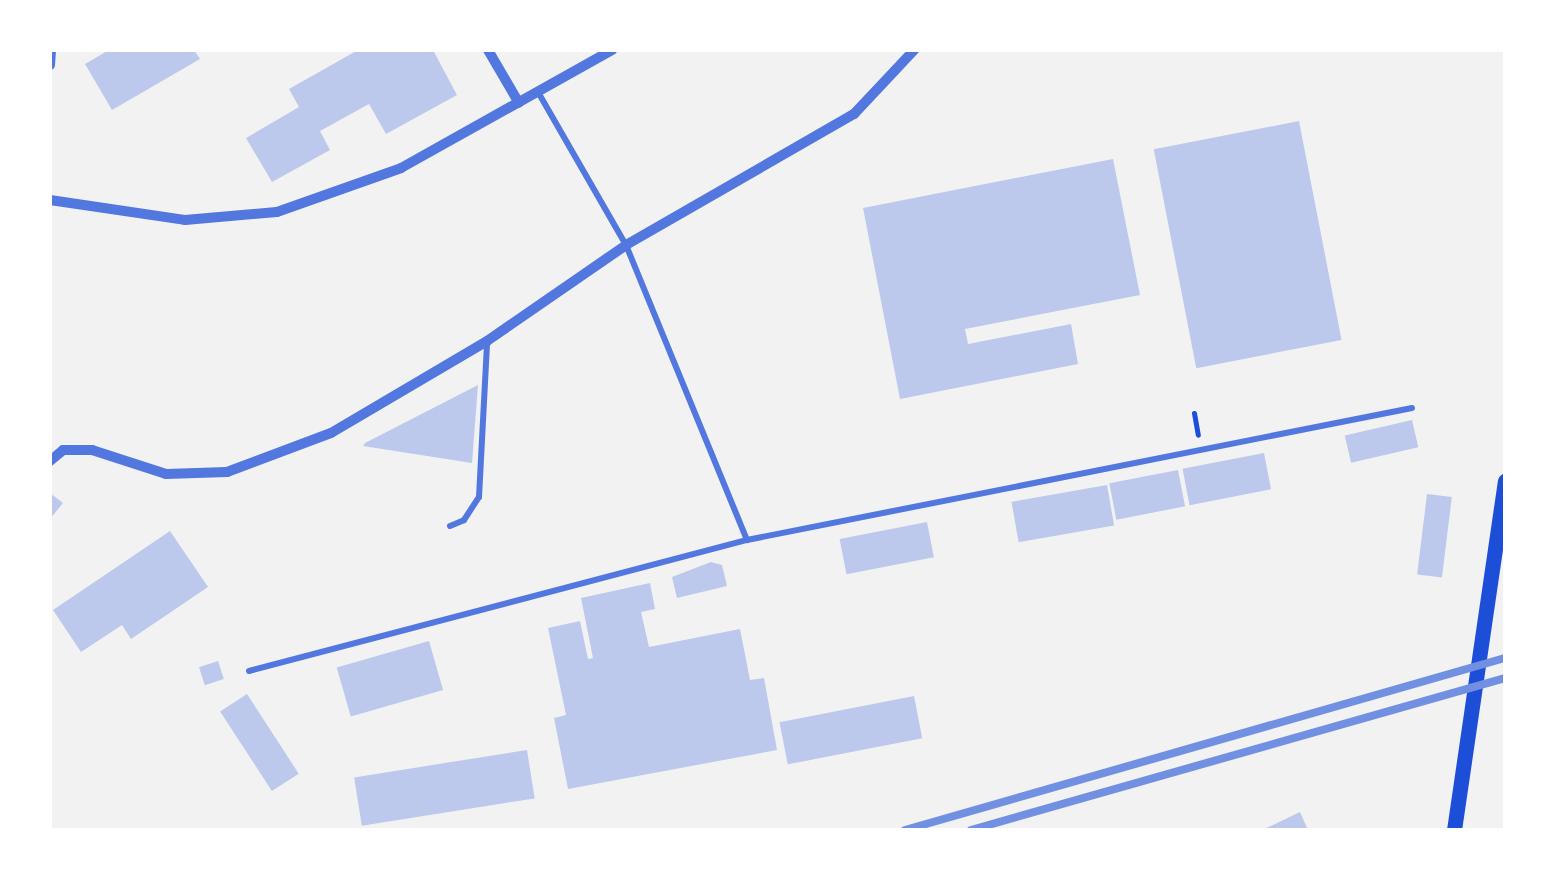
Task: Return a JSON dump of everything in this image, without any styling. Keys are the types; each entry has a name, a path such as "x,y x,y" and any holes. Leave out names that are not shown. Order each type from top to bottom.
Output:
{"main road":[{"path":"1454,830 1505,481"}],"street":[{"path":"50,65 51,50"},
{"path":"488,50 519,103"},
{"path":"50,200 186,220 277,212 363,185 612,50"},
{"path":"50,461 64,450 92,450 166,474 227,472 331,433 487,342 626,245 854,114 914,50"}],"lane":[{"path":"538,92 626,245 747,540"},
{"path":"450,526 464,520 479,497 487,342"},
{"path":"249,671 747,540 1412,408"}],"path":[{"path":"1194,413 1201,448"}],"building":[{"path":"109,50 194,50 200,59 112,110 85,64"},
{"path":"358,50 433,50 457,95 386,134 369,104 320,131 330,150 272,182 246,138 299,107 289,89"},
{"path":"1299,121 1342,340 1196,368 1154,149"},
{"path":"1113,159 1140,295 965,329 968,344 1071,324 1078,364 900,399 863,208"},
{"path":"478,385 472,463 363,446 365,443"},
{"path":"1412,420 1418,447 1351,463 1345,436"},
{"path":"1264,453 1271,489 1190,505 1183,469"},
{"path":"1178,470 1185,506 1116,520 1109,483"},
{"path":"1107,485 1114,525 1019,542 1011,502"},
{"path":"50,493 63,503 50,519"},
{"path":"1427,494 1452,497 1442,577 1417,574"},
{"path":"927,522 934,557 847,574 840,539"},
{"path":"170,531 208,587 131,639 122,625 81,652 53,610"},
{"path":"711,562 722,565 727,586 677,598 672,577"},
{"path":"650,583 655,609 641,612 649,647 740,629 750,680 764,678 777,750 568,789 554,718 566,715 548,628 580,621 588,659 593,658 581,598"},
{"path":"429,641 443,690 351,716 337,667"},
{"path":"218,661 224,679 205,685 199,667"},
{"path":"247,694 299,774 272,791 220,711"},
{"path":"914,696 922,738 788,764 780,722"},
{"path":"527,750 535,798 362,826 354,777"},
{"path":"1300,812 1308,830 1261,830 1273,825"}],"railway":[{"path":"905,830 1505,658"},
{"path":"971,830 1505,678"}]}
